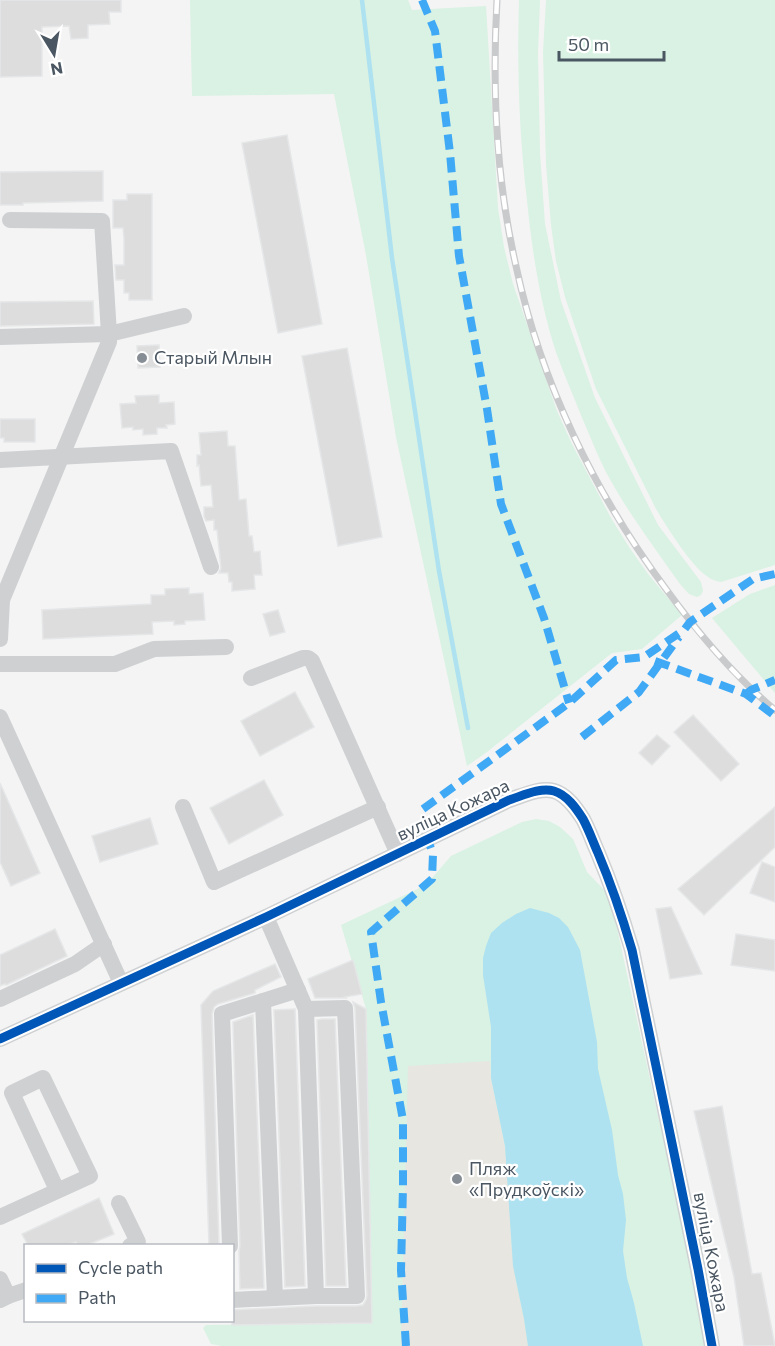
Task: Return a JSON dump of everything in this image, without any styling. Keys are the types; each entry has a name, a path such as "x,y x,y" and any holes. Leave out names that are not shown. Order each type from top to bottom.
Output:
{"street":[{"path":"0,639 1,600 109,342 102,221 10,220"},
{"path":"0,337 109,334 184,316"},
{"path":"0,460 171,451 211,567"},
{"path":"0,664 115,664 154,649 226,647"},
{"path":"251,678 303,658 312,661 398,854"},
{"path":"0,717 121,983"},
{"name":"вуліца Кожара","path":"0,1039 266,917 509,801 538,791 552,790 566,798 584,820 619,905 634,959 712,1346"},
{"path":"183,807 214,882 378,807"},
{"path":"266,917 306,1009 316,1296"},
{"path":"0,999 75,964 104,944"},
{"path":"230,1244 222,1014 298,990"},
{"path":"263,1001 275,1298"},
{"path":"234,1300 357,1296 345,1008 306,1009"},
{"path":"0,1217 90,1176 44,1077 12,1092 57,1190"},
{"path":"119,1203 138,1242 133,1244"},
{"path":"0,1279 4,1298 24,1291"}],"green space":[{"path":"190,0 408,0 412,10 486,6 498,208 513,284 557,411 572,444 629,547 682,615 642,649 612,653 467,766 396,437 366,255 334,94 192,96"},
{"path":"519,0 540,0 538,53 540,153 545,224 561,301 595,398 658,525 701,582 703,591 697,597 689,594 680,584 613,485 583,420 550,333 534,258 524,175 519,100"},
{"path":"546,0 775,0 775,565 721,582 701,572 680,546 656,509 596,389 565,297 556,261 551,225 546,164 543,52"},
{"path":"775,585 775,693 712,618 750,594"},
{"path":"536,819 549,821 573,839 587,872 608,894 692,1271 705,1346 222,1346 211,1344 203,1328 206,1325 372,1323 366,1009 341,925 426,885 451,856 522,822"}],"sand":[{"name":"Пляж «Прудкоўскі»","path":"490,1061 491,1078 505,1146 512,1252 528,1346 401,1346 408,1066"}],"water":[{"path":"530,908 559,918 568,927 580,950 597,1042 598,1069 623,1194 626,1220 623,1251 627,1278 643,1346 528,1346 513,1266 505,1146 491,1078 491,1027 483,975 483,958 491,933 516,914"}],"building":[{"path":"0,0 121,0 121,12 109,12 110,24 88,25 88,38 71,39 69,26 42,27 42,76 0,77"},
{"path":"287,135 322,324 278,333 242,143"},
{"path":"103,171 103,201 0,205 0,172"},
{"path":"127,194 152,194 152,300 129,300 129,293 124,293 124,280 116,280 115,265 124,265 124,239 123,228 113,228 113,200 127,200"},
{"path":"93,301 94,324 0,326 0,302"},
{"path":"159,345 160,367 138,368 137,346"},
{"path":"347,348 382,537 338,546 302,356"},
{"path":"159,395 159,403 174,402 175,424 166,425 167,428 157,428 157,434 143,435 143,429 122,428 120,404 136,403 135,396"},
{"path":"0,419 35,419 35,442 4,442 4,438 0,438"},
{"path":"227,431 228,446 235,446 239,500 246,499 249,536 252,536 254,552 260,551 262,575 254,575 255,589 232,591 232,582 229,582 228,573 219,573 221,568 217,530 214,530 214,520 206,521 204,516 204,507 213,507 211,485 201,486 199,465 197,466 197,455 201,455 199,433"},
{"path":"189,588 189,594 203,593 205,620 185,621 185,624 174,625 174,621 152,622 153,634 43,639 42,610 151,604 151,595 165,595 165,589"},
{"path":"278,610 285,632 270,636 263,614"},
{"path":"295,692 314,727 260,756 241,721"},
{"path":"693,715 739,764 721,781 674,732"},
{"path":"657,735 670,746 652,765 639,753"},
{"path":"264,780 283,815 229,844 210,808"},
{"path":"0,783 40,873 11,886 0,862"},
{"path":"775,807 775,847 704,915 678,889"},
{"path":"150,818 158,844 100,862 92,836"},
{"path":"762,862 775,867 775,902 750,893"},
{"path":"671,907 702,974 670,979 656,909"},
{"path":"55,929 67,956 0,986 0,955"},
{"path":"736,934 775,940 775,971 731,965"},
{"path":"353,960 362,994 345,997 347,998 315,998 308,979"},
{"path":"275,964 281,977 255,990 255,993 218,1004 214,1007 212,1014 219,1244 209,1244 201,1005 213,991"},
{"path":"353,1002 366,1009 372,1323 232,1325 234,1310 357,1306 363,1305 366,1300"},
{"path":"295,1009 305,1286 285,1287 274,1010"},
{"path":"253,1015 264,1288 240,1289 233,1022"},
{"path":"335,1019 346,1286 326,1286 317,1020"},
{"path":"722,1106 752,1274 761,1273 775,1346 744,1346 734,1277 694,1111"},
{"path":"99,1198 114,1234 89,1244 76,1242 27,1244 22,1234"}],"waterway":[{"path":"362,0 392,258 439,571 468,728"}],"railway":[{"path":"497,0 495,67 497,134 504,200 509,233 527,310 556,395 594,476 640,553 703,637 730,668 775,710"}],"marked path":[{"path":"422,0 435,31 450,153 459,256 487,409 501,504 544,618 569,703"},
{"path":"423,809 569,703 616,660 644,657 753,579 775,574"},
{"path":"582,737 639,692 679,637"},
{"path":"655,661 746,694 775,716"},
{"path":"746,694 775,680"},
{"path":"406,1346 401,1270 403,1120 381,1002 371,932 432,879 433,854 428,840"}],"cycle path":[{"path":"0,1039 266,917 509,800 543,790 559,793 574,806 587,827 621,913 632,950 712,1346"}],"place":[{"name":"Старый Млын","path":"142,358"},
{"name":"Пляж «Прудкоўскі»","path":"457,1179"}]}
